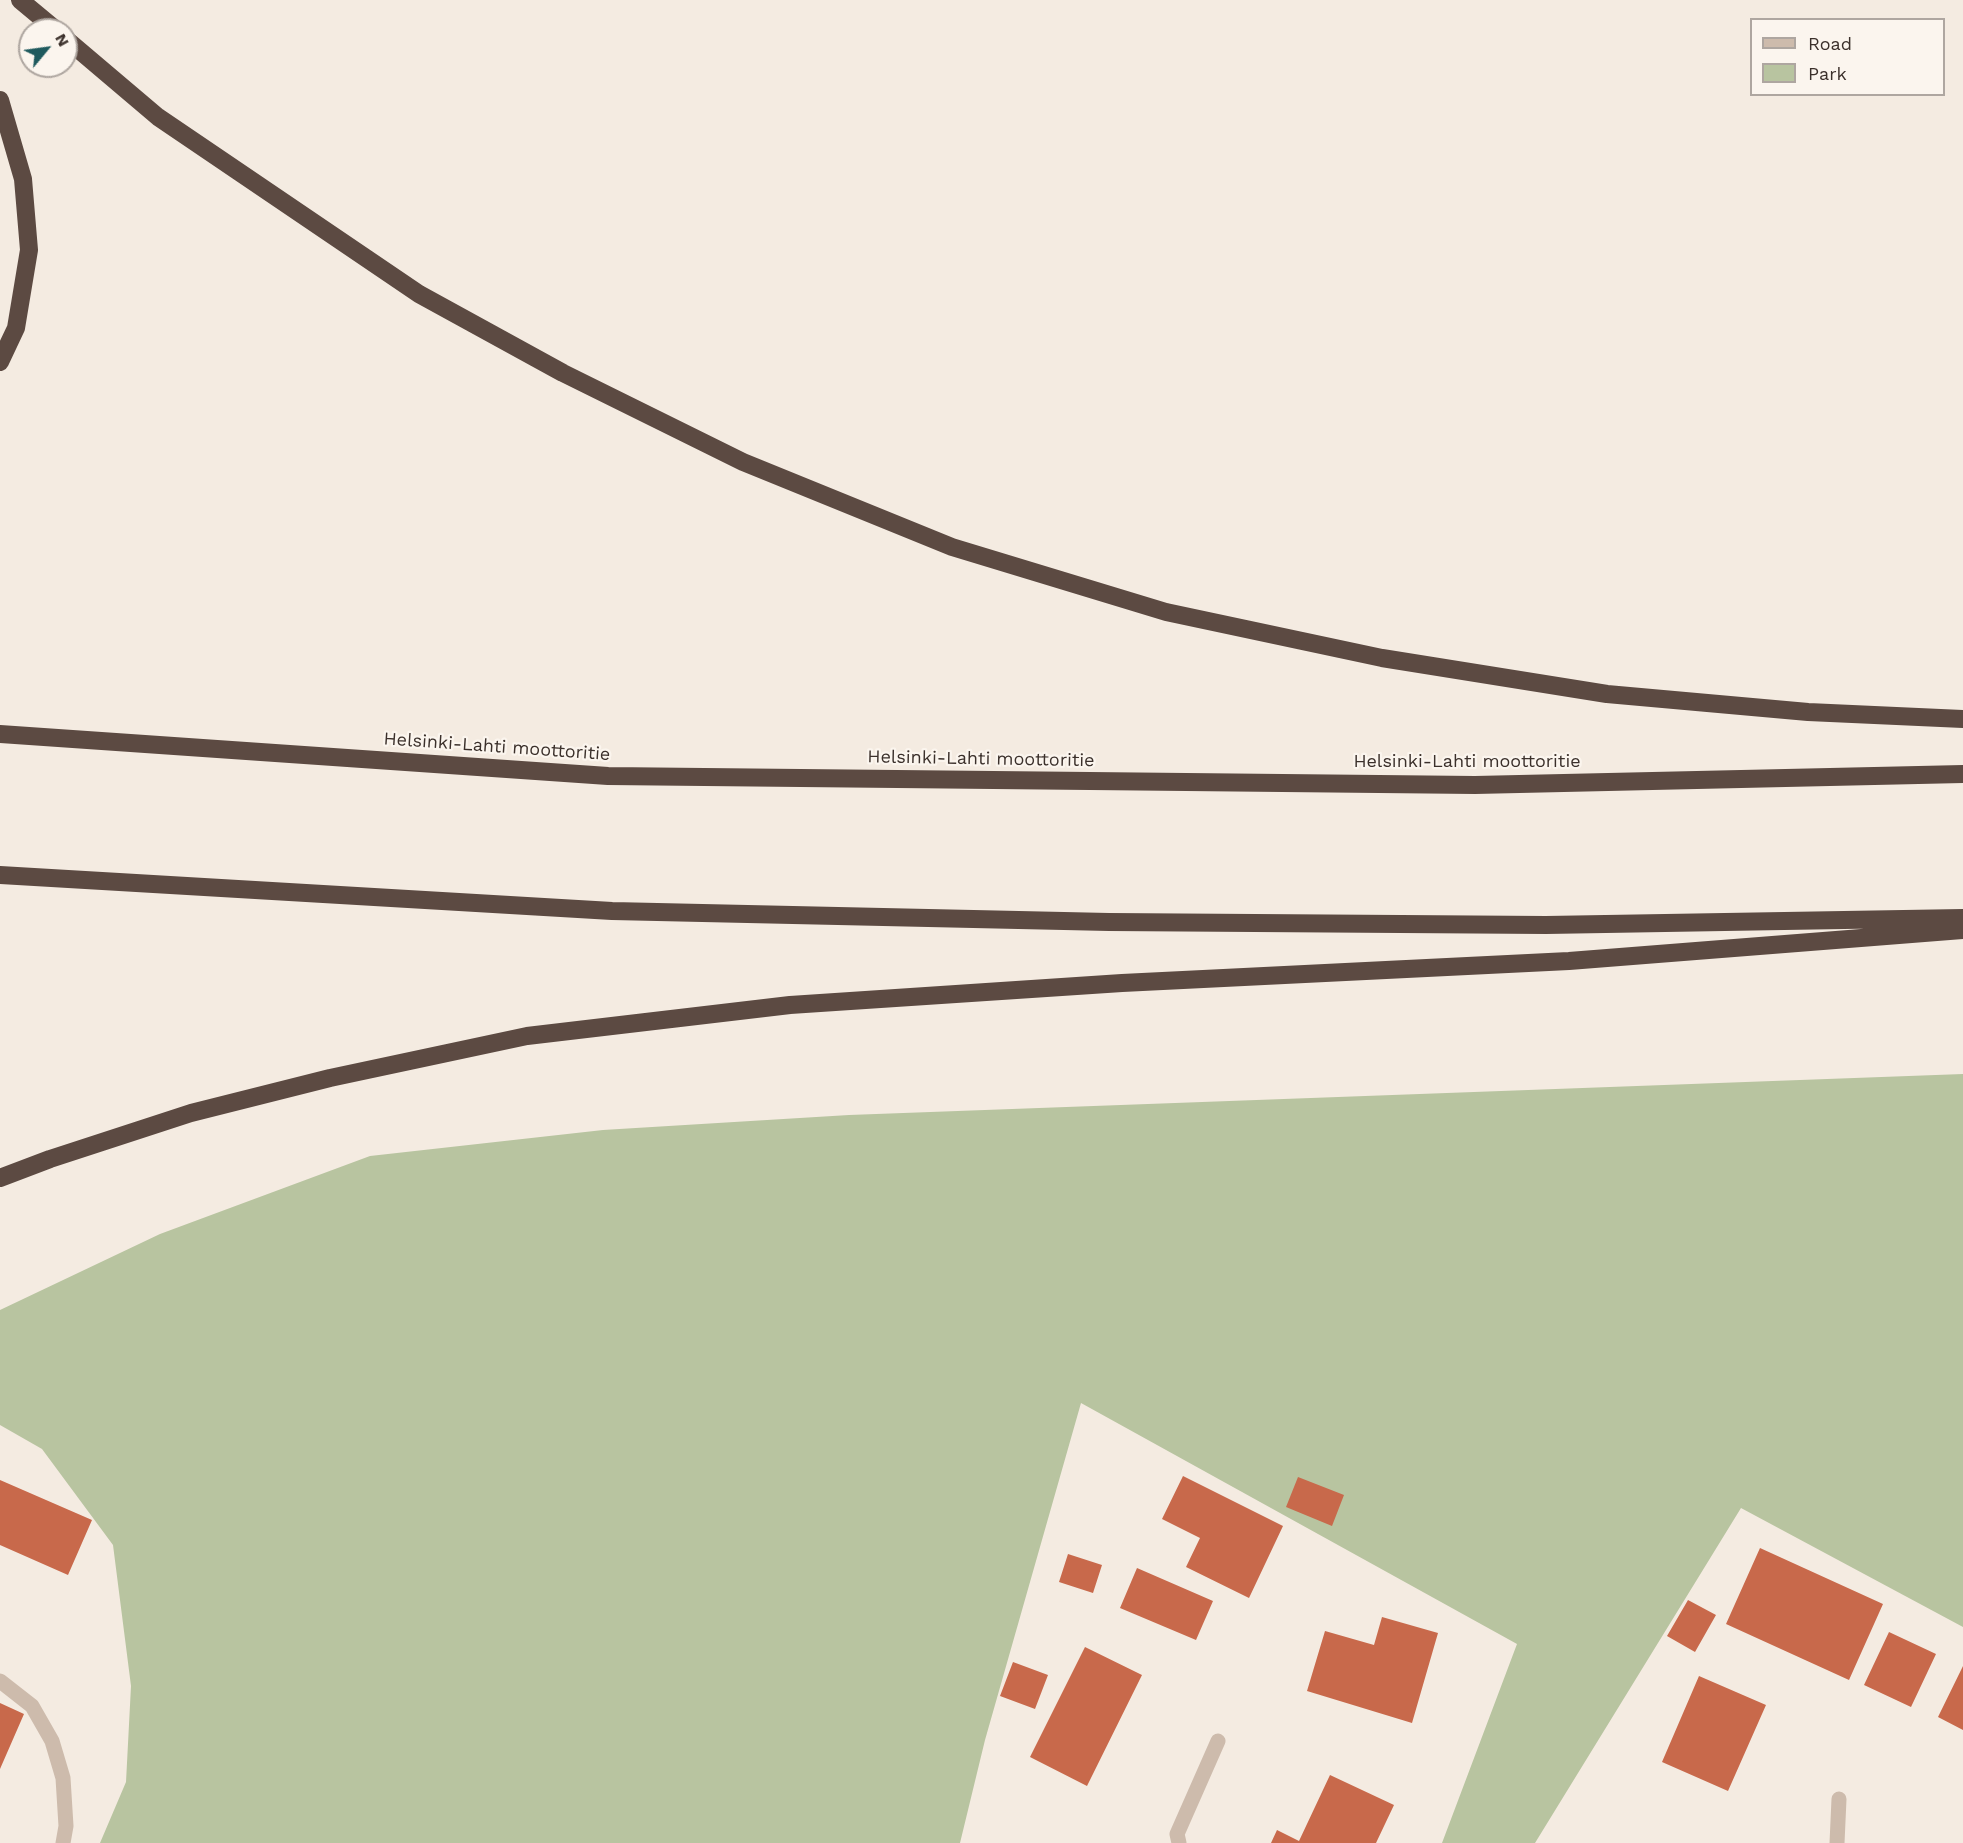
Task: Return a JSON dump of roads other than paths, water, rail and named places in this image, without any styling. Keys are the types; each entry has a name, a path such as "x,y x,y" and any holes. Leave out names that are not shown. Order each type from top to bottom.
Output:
{"highway":[{"path":"20,0 42,18"},
{"path":"78,49 158,117 419,294 562,373 743,462 952,547 1166,612 1382,658 1607,694 1808,712 1963,719"},
{"path":"0,100 23,179 29,250 16,328 0,362"},
{"name":"Helsinki-Lahti moottoritie","path":"0,734 608,776 1475,785 1963,774"},
{"path":"0,875 612,911 1097,921 1546,926 1963,918"},
{"path":"0,1178 50,1158 191,1113 330,1078 527,1036 802,1004 1122,983 1569,960 1963,930"}],"street":[{"path":"0,1681 32,1706 52,1742 63,1778 66,1826 63,1843"},
{"path":"1179,1843 1177,1834 1218,1741"},
{"path":"1837,1843 1839,1799"}]}
